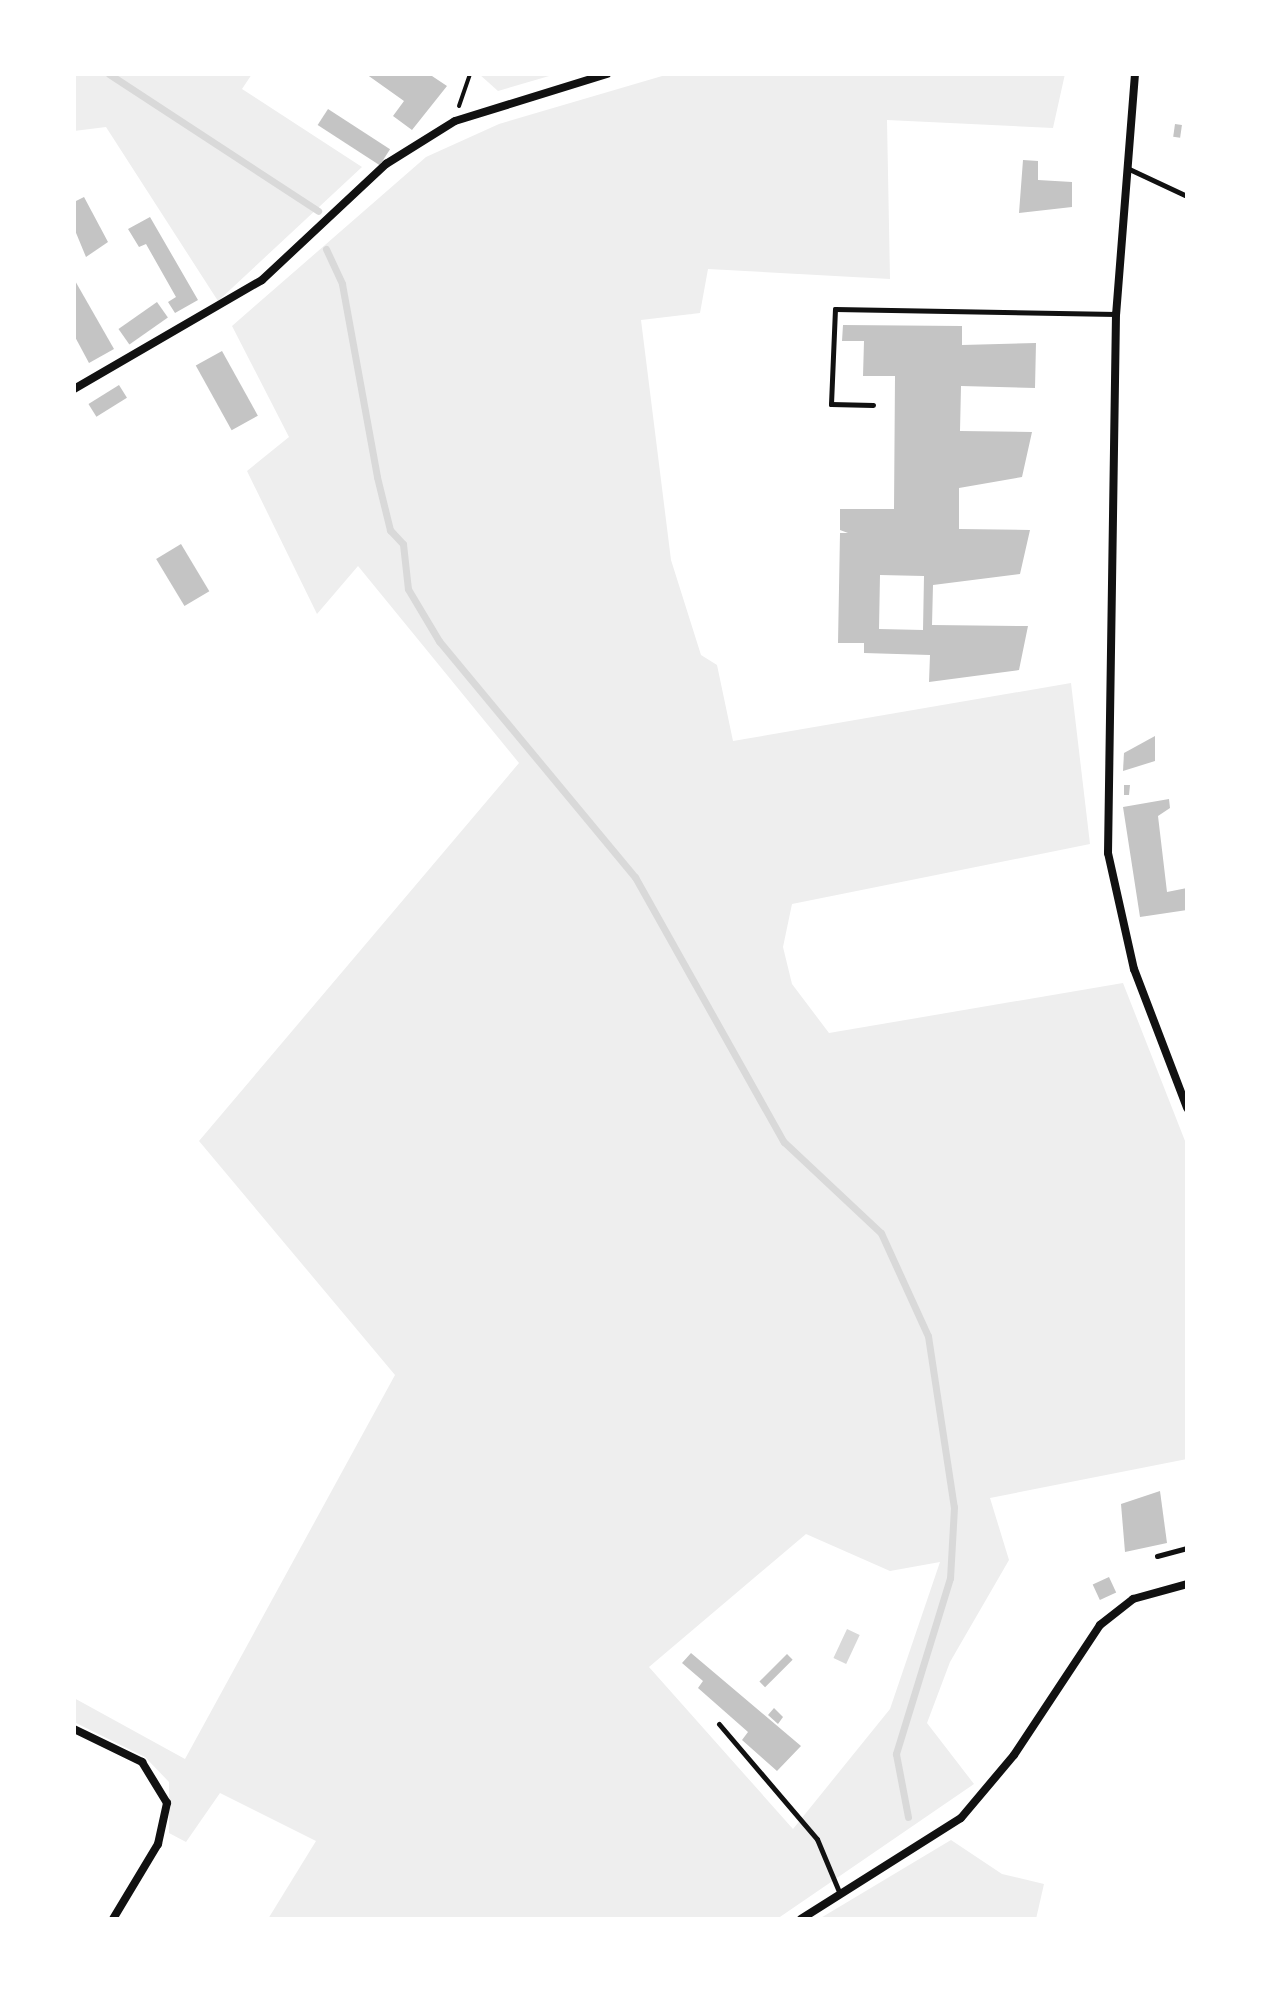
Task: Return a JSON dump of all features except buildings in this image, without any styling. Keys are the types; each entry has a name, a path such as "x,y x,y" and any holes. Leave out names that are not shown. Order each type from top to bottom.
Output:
{"street":[{"path":"74,389 262,280 386,164 455,121 607,74"},
{"path":"1135,74 1116,314 1108,853 1134,969 1187,1108"},
{"path":"801,1919 932,1839 978,1801 1117,1609 1187,1584"},
{"path":"74,1729 142,1762 167,1803 158,1844 113,1919"}],"lane":[{"path":"1126,168 1187,196"},
{"path":"873,405 831,404 835,309 1116,314"},
{"path":"1157,1556 1187,1548"},
{"path":"719,1724 817,1839 840,1894"}],"path":[{"path":"455,121 470,74"}],"shaded area":[{"path":"74,74 252,74 242,89 362,167 218,301 106,127 74,131"},
{"path":"479,74 556,74 498,91"},
{"path":"669,74 1065,74 1053,128 887,120 890,279 708,269 700,313 641,320 671,560 701,655 717,665 733,741 1071,683 1090,844 792,904 783,947 792,984 829,1033 1123,983 1187,1146 1187,1459 990,1498 1009,1560 950,1662 927,1723 974,1784 777,1919 268,1919 316,1841 220,1793 186,1842 169,1833 169,1782 145,1757 74,1722 74,1698 185,1759 395,1375 199,1141 519,763 358,566 317,614 247,471 289,437 232,326 426,157 499,124","holes":["806,1534 890,1571 940,1562 890,1709 793,1829 649,1667"]},
{"path":"847,1629 860,1635 846,1664 833,1658"},
{"path":"951,1840 1002,1874 1044,1884 1036,1919 819,1919"}],"waterway":[{"path":"109,74 318,211"},
{"path":"326,249 342,284 377,477 390,530 403,544 408,589 439,641 635,877 784,1142 881,1233 928,1336 954,1507 950,1578 896,1754 908,1817"}]}
